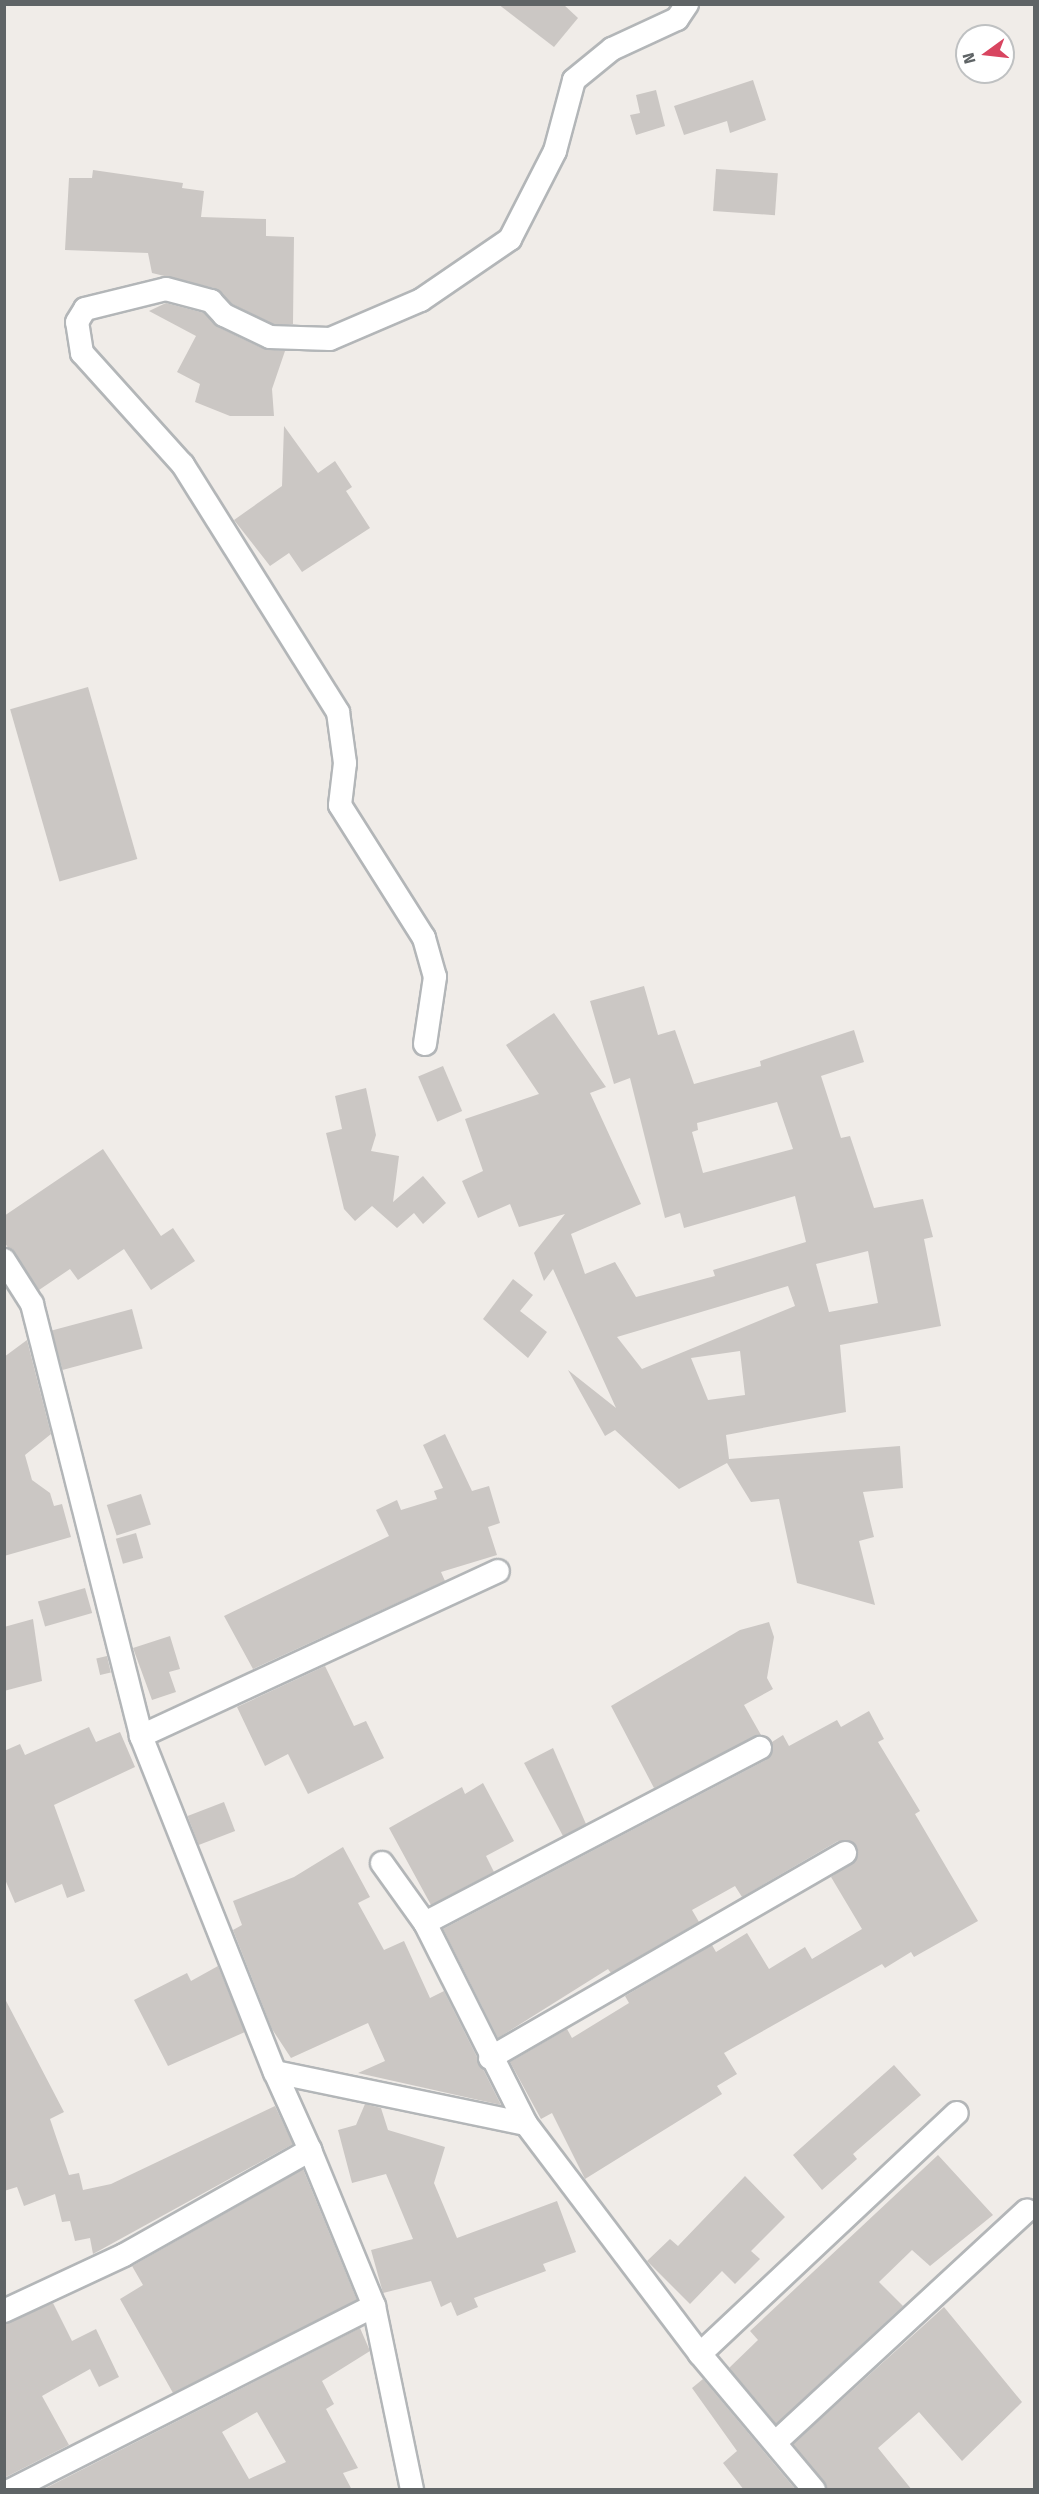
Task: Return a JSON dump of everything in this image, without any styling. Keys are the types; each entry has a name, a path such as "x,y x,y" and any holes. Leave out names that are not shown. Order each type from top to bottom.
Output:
{"street":[{"path":"426,1044 435,977 424,938 340,805 345,764 338,712 183,465 82,353 76,322 85,309 166,289 211,301 224,315 270,337 330,339 421,300 510,239 555,151 574,80 612,49 677,18 687,4"},
{"path":"4,1260 32,1304 141,1736 275,2072 310,2150 374,2306 412,2490"},
{"path":"141,1736 498,1571"},
{"path":"425,1923 760,1748"},
{"path":"490,2058 845,1852"},
{"path":"382,1863 425,1923 490,2058 526,2124 700,2354 777,2440 814,2490"},
{"path":"275,2072 526,2124"},
{"path":"700,2354 957,2113"},
{"path":"4,2311 124,2255 310,2150"},
{"path":"777,2440 1027,2210"},
{"path":"10,2490 374,2306"}],"building":[{"path":"498,4 563,4 578,18 554,47"},
{"path":"753,80 766,120 730,133 727,121 684,135 674,106"},
{"path":"656,90 665,126 636,135 630,115 640,113 636,95"},
{"path":"716,169 778,173 775,215 713,211"},
{"path":"93,170 183,183 182,188 204,191 201,217 266,219 266,236 294,237 293,324 273,324 232,304 214,288 152,273 148,253 65,250 69,178 92,178"},
{"path":"166,303 204,313 218,327 264,349 285,351 272,389 274,416 230,416 195,402 200,384 177,372 196,336 149,311"},
{"path":"284,426 318,473 335,461 352,487 346,491 370,528 302,572 289,553 270,566 234,520 282,486"},
{"path":"88,687 137,859 59,881 10,709"},
{"path":"644,986 658,1035 675,1030 694,1084 761,1066 760,1061 854,1030 864,1062 821,1076 841,1138 850,1136 874,1208 923,1199 933,1237 924,1239 941,1326 840,1345 846,1412 726,1435 729,1459 900,1446 903,1488 863,1492 874,1537 859,1541 875,1605 797,1583 779,1499 751,1502 727,1463 679,1489 615,1430 605,1436 568,1370 616,1408 553,1269 544,1281 534,1253 565,1214 519,1227 510,1204 478,1218 462,1181 483,1171 465,1119 539,1094 506,1045 554,1013 606,1087 590,1093 641,1204 571,1234 585,1274 615,1262 636,1297 715,1276 713,1270 806,1242 795,1196 684,1228 680,1213 665,1218 630,1078 614,1084 590,1001","holes":["777,1102 793,1149 703,1173 692,1132 698,1130 697,1123","868,1251 878,1303 829,1312 816,1264","788,1286 795,1306 642,1369 617,1337","740,1351 745,1395 708,1400 691,1358"]},
{"path":"443,1066 462,1111 437,1122 418,1077"},
{"path":"366,1088 376,1135 371,1151 399,1156 393,1202 423,1176 446,1203 423,1224 414,1213 397,1228 372,1206 355,1221 344,1209 326,1133 342,1129 335,1096"},
{"path":"103,1149 161,1236 173,1228 195,1261 151,1290 124,1249 78,1280 70,1269 39,1290 4,1242 4,1216"},
{"path":"513,1279 533,1295 520,1311 547,1332 528,1358 483,1319"},
{"path":"132,1309 143,1349 62,1370 52,1330"},
{"path":"27,1340 51,1434 25,1455 32,1480 50,1493 54,1506 62,1504 71,1537 4,1556 4,1357"},
{"path":"445,1434 472,1491 489,1486 500,1523 488,1527 497,1555 441,1572 445,1581 253,1669 224,1616 389,1536 376,1510 397,1500 401,1510 437,1499 434,1491 443,1488 423,1445"},
{"path":"141,1494 151,1524 117,1536 107,1505"},
{"path":"136,1533 143,1558 123,1564 116,1539"},
{"path":"85,1588 92,1613 45,1626 38,1602"},
{"path":"33,1619 42,1681 4,1691 4,1627"},
{"path":"769,1622 774,1637 767,1678 773,1689 744,1705 761,1735 654,1788 611,1706 740,1630"},
{"path":"170,1636 180,1669 169,1672 176,1692 152,1700 133,1648"},
{"path":"107,1656 111,1673 100,1675 96,1658"},
{"path":"325,1666 354,1726 366,1721 384,1758 308,1794 288,1754 265,1766 237,1707"},
{"path":"869,1711 884,1739 878,1742 920,1811 915,1814 978,1921 914,1957 911,1952 885,1968 882,1964 724,2053 737,2074 717,2086 722,2094 585,2179 552,2113 541,2119 510,2062 567,2029 572,2038 629,2003 625,1996 712,1945 716,1952 747,1933 769,1969 805,1947 812,1959 862,1929 831,1877 856,1860 857,1847 838,1841 742,1897 735,1886 692,1910 699,1922 611,1973 608,1969 498,2038 443,1929 766,1760 772,1742 783,1735 789,1746 837,1720 841,1727"},
{"path":"89,1727 96,1742 120,1732 135,1767 54,1805 85,1891 67,1898 62,1884 15,1903 4,1877 4,1751 20,1744 25,1755"},
{"path":"553,1748 586,1824 563,1836 524,1763"},
{"path":"483,1783 514,1841 486,1856 494,1872 431,1905 389,1828 462,1787 465,1794"},
{"path":"224,1802 235,1831 199,1845 188,1816"},
{"path":"343,1847 370,1897 358,1903 384,1950 404,1941 430,1998 444,1991 501,2105 358,2073 385,2061 368,2023 291,2058 272,2029 233,1930 242,1925 233,1901 294,1877"},
{"path":"218,1966 245,2032 168,2066 134,2000 187,1973 191,1981"},
{"path":"4,1997 64,2112 50,2119 69,2175 79,2173 83,2190 111,2184 275,2106 293,2144 93,2254 90,2238 75,2241 70,2221 62,2222 55,2194 24,2206 17,2187 4,2191"},
{"path":"894,2065 921,2095 853,2154 857,2159 822,2190 793,2155"},
{"path":"365,2104 381,2108 388,2130 445,2147 434,2183 457,2238 557,2201 576,2252 543,2264 546,2271 474,2298 478,2307 457,2316 451,2302 441,2307 431,2281 383,2293 371,2250 413,2239 386,2174 352,2183 338,2130 356,2125"},
{"path":"938,2155 993,2215 930,2266 912,2250 879,2282 903,2306 776,2424 729,2368 758,2340 750,2331"},
{"path":"303,2169 357,2300 173,2393 120,2299 143,2285 132,2266"},
{"path":"745,2176 785,2217 751,2251 760,2259 735,2284 722,2271 690,2304 647,2261 670,2239 678,2246"},
{"path":"53,2303 72,2341 96,2329 119,2377 99,2387 90,2369 42,2396 69,2445 4,2478 4,2324"},
{"path":"944,2307 1022,2402 962,2461 919,2412 878,2448 912,2490 827,2490 793,2444"},
{"path":"360,2328 370,2351 322,2381 334,2404 326,2409 358,2468 343,2473 352,2490 42,2490","holes":["257,2412 286,2462 249,2479 222,2432"]},
{"path":"703,2379 796,2490 744,2490 723,2463 737,2451 692,2388"}]}
